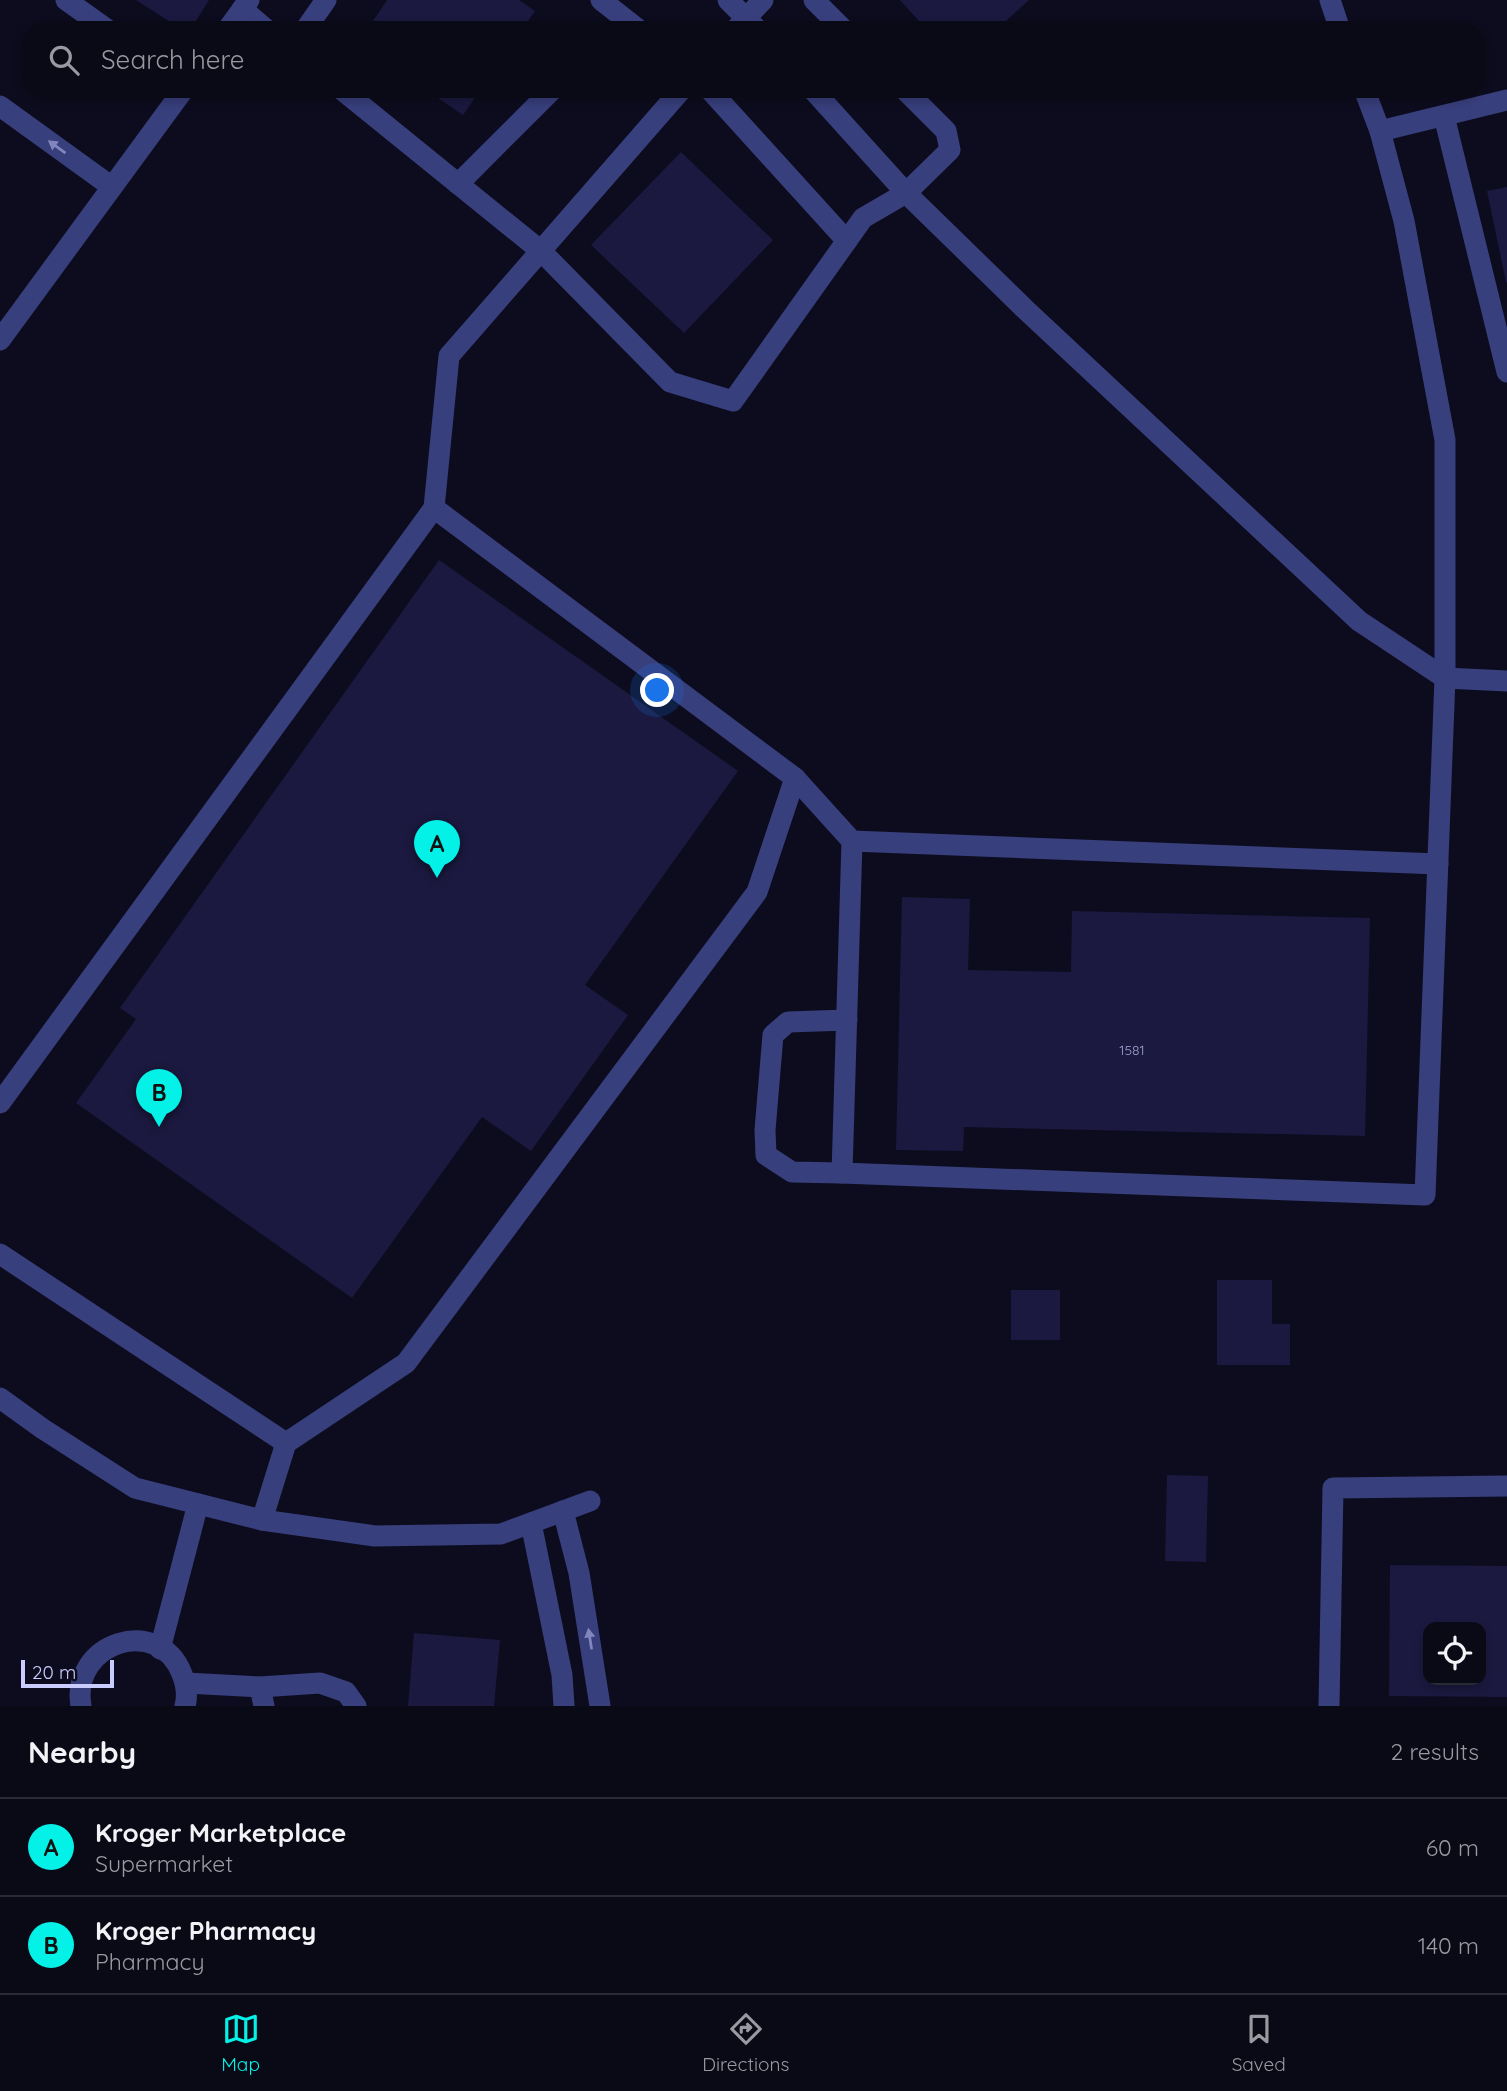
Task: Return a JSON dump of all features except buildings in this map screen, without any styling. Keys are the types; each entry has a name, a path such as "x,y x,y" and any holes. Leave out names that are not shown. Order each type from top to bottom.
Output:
{"street":[{"path":"66,0 95,21"},
{"path":"312,21 327,0"},
{"path":"601,0 620,21"},
{"path":"728,0 743,21"},
{"path":"749,21 764,0"},
{"path":"814,0 835,21"},
{"path":"1330,0 1337,21"},
{"path":"233,21 245,5 260,21"},
{"path":"0,340 177,98"},
{"path":"352,98 541,251 670,382 733,401 863,218 906,193 950,150 946,131 913,98"},
{"path":"458,184 544,98"},
{"path":"0,1103 434,508 449,356 674,98"},
{"path":"717,98 846,241"},
{"path":"820,98 906,193 1100,380 1359,621 1445,678 1507,681"},
{"path":"846,1020 788,1022 773,1035 765,1129 766,1155 792,1172 1425,1195 1445,678 1445,440 1404,221 1380,131 1367,98"},
{"path":"1380,131 1507,100"},
{"path":"0,106 112,187"},
{"path":"1444,116 1507,372"},
{"path":"434,508 795,778 852,841 842,1173"},
{"path":"262,1520 286,1443 406,1363 757,891 795,778"},
{"path":"852,841 1438,864"},
{"path":"0,1254 286,1443"},
{"path":"0,1398 135,1488 262,1520 375,1536 501,1534 590,1501"},
{"path":"1329,1706 1333,1488 1507,1486"},
{"path":"160,1649 198,1504"},
{"path":"563,1511 579,1573 600,1706"},
{"path":"531,1523 562,1675 564,1706"},
{"path":"81,1706 80,1685 86,1668 98,1653 114,1644 132,1641 150,1643 166,1652 179,1666 186,1683 185,1706"},
{"path":"186,1683 262,1697 320,1683 346,1692 356,1706"}],"place":[{"name":"Kroger Marketplace","path":"437,878"},
{"name":"Kroger Pharmacy","path":"159,1127"}]}
